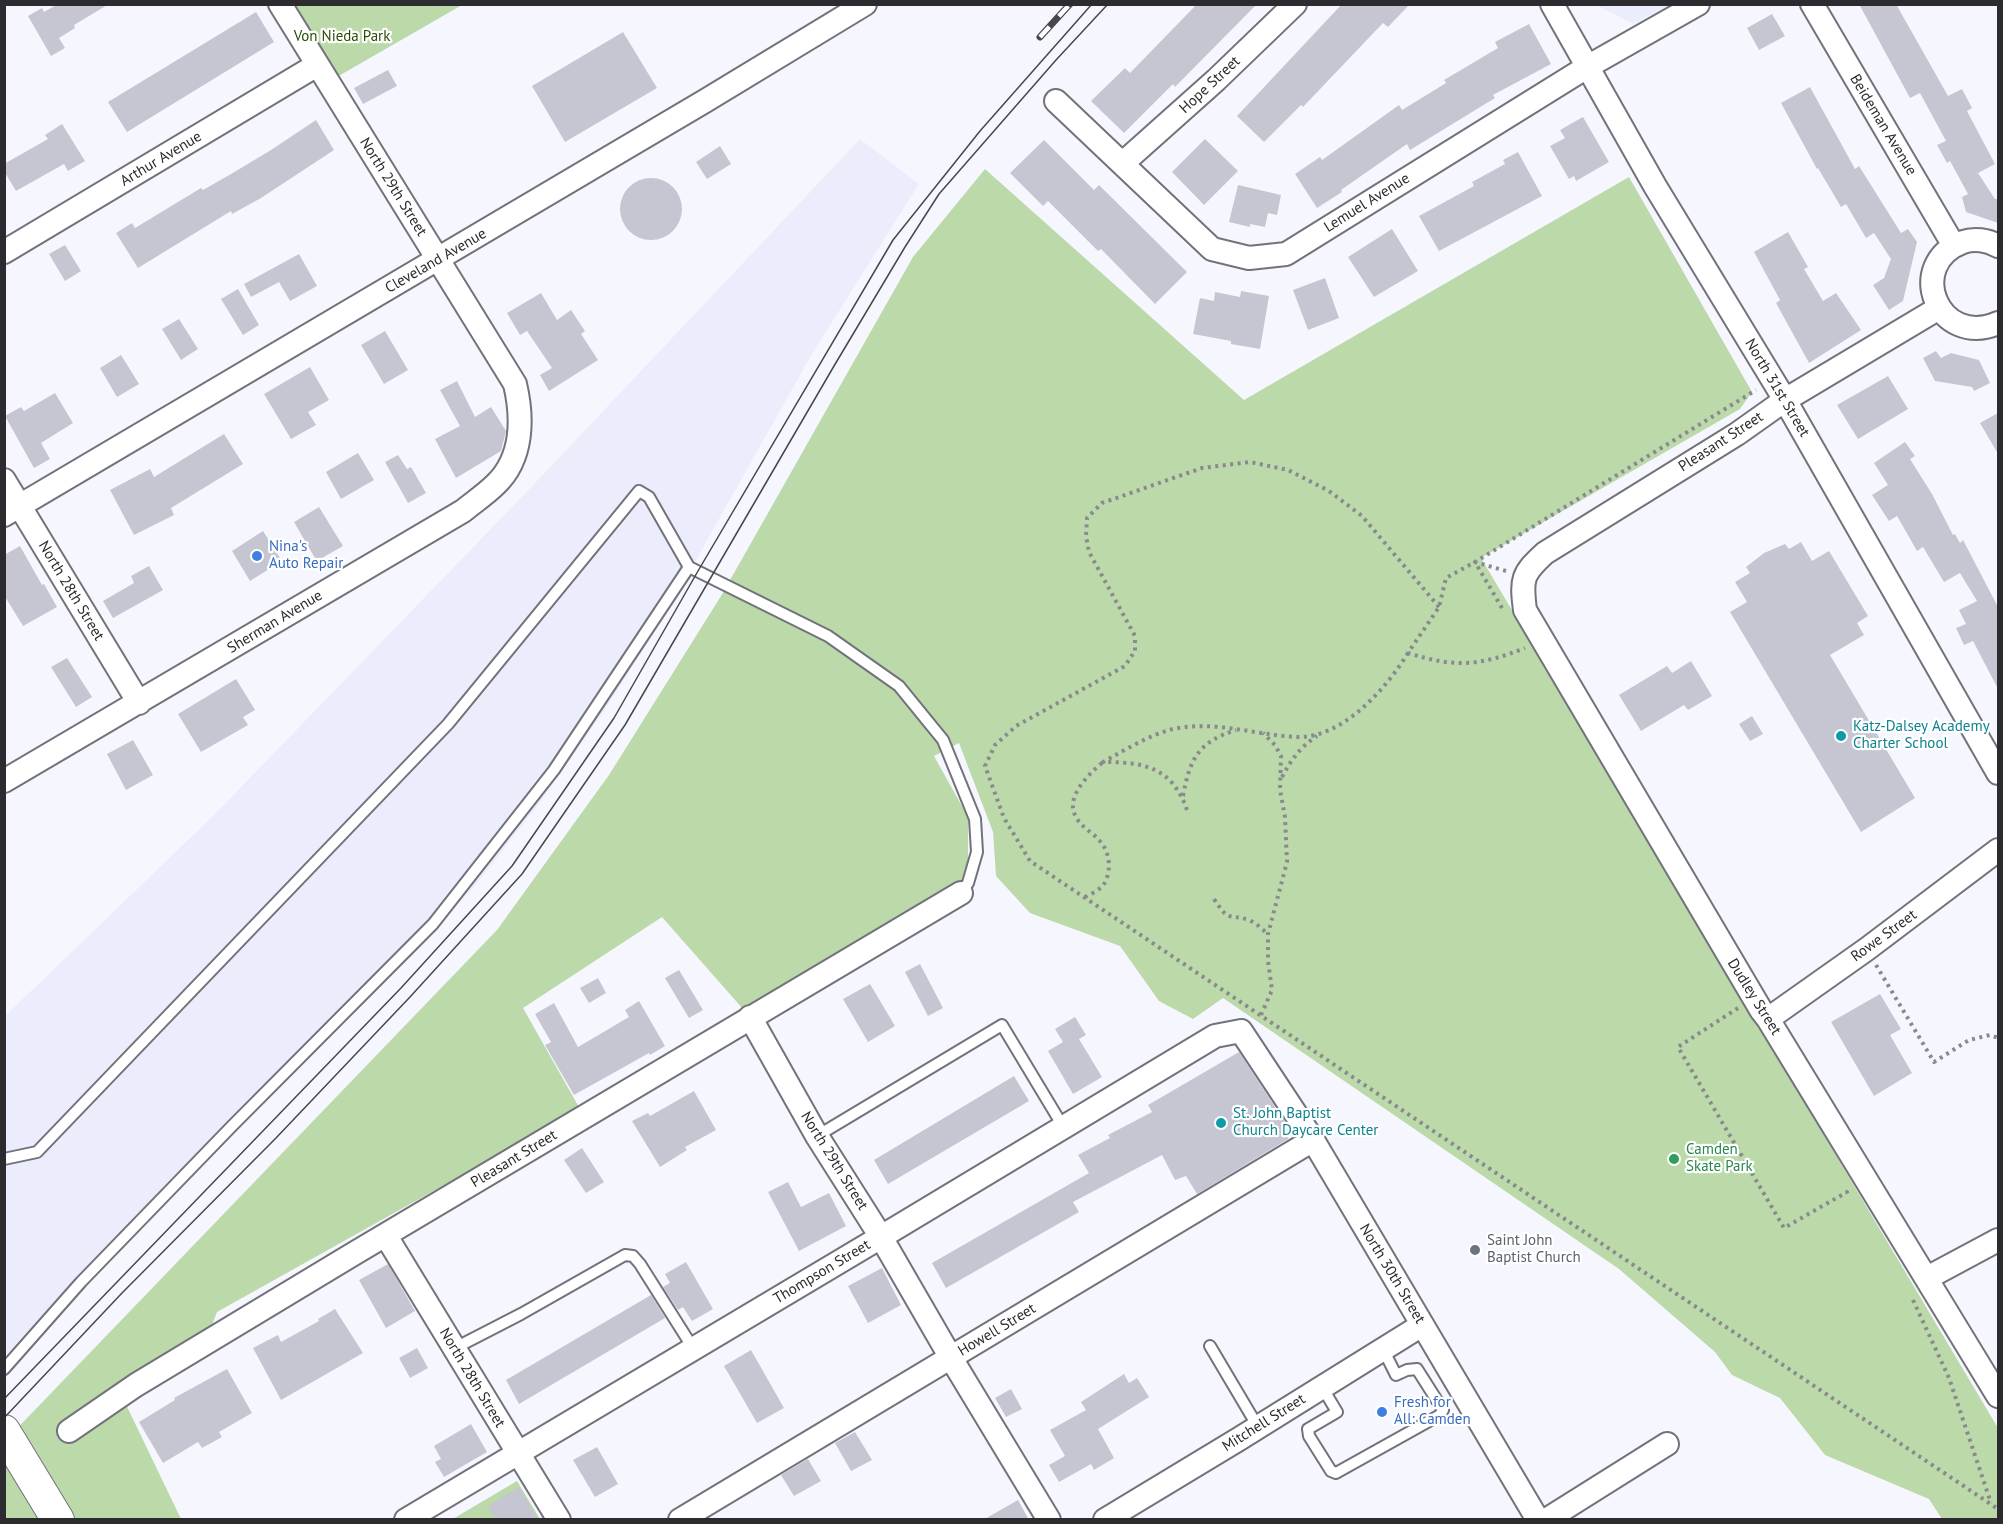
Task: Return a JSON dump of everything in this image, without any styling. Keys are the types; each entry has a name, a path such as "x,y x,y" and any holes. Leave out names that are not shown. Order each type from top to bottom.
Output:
{"main road":[{"path":"4,1431 58,1520"}],"street":[{"name":"North 29th Street","path":"280,4 515,384 519,403 518,438"},
{"name":"Cleveland Avenue","path":"12,510 438,260 865,4"},
{"name":"Hope Street","path":"1123,163 1216,80 1295,4"},
{"name":"North 31st Street","path":"1552,4 1696,255 1785,400 1998,773"},
{"name":"Lemuel Avenue","path":"1056,101 1212,249 1249,258 1286,254 1587,67 1698,4"},
{"name":"Beideman Avenue","path":"1812,4 1954,246"},
{"name":"Arthur Avenue","path":"4,252 317,65"},
{"path":"1998,246 1980,240 1967,241 1954,246 1943,255 1932,280 1933,295 1939,308 1948,319 1960,326 1974,329 1988,328 1998,323"},
{"name":"Pleasant Street","path":"1523,584 1531,566 1545,553 1737,434 1785,400 1939,308"},
{"name":"Sherman Avenue","path":"4,781 463,511 497,483 515,455 518,438"},
{"name":"North 28th Street","path":"4,480 12,510 139,703"},
{"name":"Dudley Street","path":"1523,584 1525,610 1534,644 1768,1019 1998,1396"},
{"name":"Rowe Street","path":"1768,1019 1867,949 1998,850"},
{"name":"Pleasant Street","path":"69,1431 136,1385 750,1017 962,893"},
{"name":"North 29th Street","path":"750,1017 817,1136 881,1237 1049,1520"},
{"name":"Thompson Street","path":"406,1520 1065,1128 1215,1036 1241,1030"},
{"name":"North 30th Street","path":"1241,1030 1313,1140 1538,1520"},
{"name":"Howell Street","path":"680,1520 1313,1140"},
{"name":"North 28th Street","path":"386,1236 559,1520"},
{"path":"1927,1278 1998,1240"},
{"name":"Mitchell Street","path":"1116,1517 1422,1324"},
{"path":"1546,1520 1667,1444"}],"lane":[{"path":"4,1159 38,1152 448,724 639,491 649,497 689,567 828,636 899,686 943,740 975,819 977,852 968,883 962,893"},
{"path":"4,1369 89,1274 433,924 554,770 689,567"},
{"path":"817,1136 1002,1024 1065,1128"},
{"path":"455,1348 521,1314 625,1255 633,1256 640,1264 693,1348"},
{"path":"1210,1346 1258,1427"},
{"path":"1322,1387 1337,1412 1308,1429 1309,1436 1331,1471 1336,1473 1440,1416 1443,1410 1417,1369 1396,1375 1383,1349"}],"path":[{"path":"1281,778 1294,755 1304,744 1343,723 1380,692 1393,677 1438,608 1446,578 1759,388"},
{"path":"1438,608 1362,516 1329,491 1288,470 1250,462 1202,468 1102,503 1087,518 1086,536 1089,552 1135,636 1135,651 1125,666 1016,726 995,745 986,766 1004,818 1030,861 1998,1509"},
{"path":"1475,562 1523,584"},
{"path":"1475,562 1503,610"},
{"path":"1520,638 1534,644"},
{"path":"1408,653 1429,660 1460,664 1483,662 1534,644"},
{"path":"1084,897 1103,885 1108,874 1107,851 1100,840 1074,815 1075,795 1091,772 1103,762 1129,747 1173,730 1215,727 1297,737 1318,735"},
{"path":"1182,797 1187,772 1196,754 1220,735 1239,730"},
{"path":"1261,1015 1272,990 1268,960 1268,934 1287,862 1285,817 1280,790 1281,756 1275,745 1263,733"},
{"path":"1103,762 1134,763 1158,770 1182,797 1187,810"},
{"path":"1214,899 1223,913 1231,918 1247,919 1268,934"},
{"path":"1867,949 1934,1062 1969,1041 1990,1035 1998,1038"},
{"path":"1740,1007 1678,1047 1784,1228 1847,1192 1853,1202"},
{"path":"1907,1291 1949,1378 1992,1505"}],"shaded area":[{"path":"1596,5 1669,5 1633,24"},
{"path":"860,139 919,184 812,354 665,615 606,708 538,805 474,887 425,940 106,1264 5,1379 5,1016 213,816 538,480"}],"green space":[{"name":"Von Nieda Park","path":"286,5 462,5 330,81"},
{"path":"985,169 1244,400 1629,177 1752,392 1740,409 1481,558 1998,1428 1998,1519 1942,1519 1929,1499 1825,1455 1780,1398 1732,1375 1715,1352 1619,1269 1223,998 1193,1019 1159,1001 1120,946 1030,913 996,876 993,832 959,743 934,756 968,817 968,883 750,1017 662,917 523,1008 580,1109 217,1312 209,1333 119,1390 181,1519 5,1519 4,1442 497,930 609,775 721,596 913,257"},
{"path":"517,1481 540,1519 451,1520"}],"building":[{"path":"58,4 109,4 74,25 75,28 59,38 65,48 51,56 28,16 42,8 44,12"},
{"path":"1197,4 1257,4 1175,87 1173,84 1124,133 1091,101 1125,68 1130,73"},
{"path":"1342,4 1410,4 1388,27 1383,23 1303,107 1301,105 1264,142 1237,116"},
{"path":"1859,4 1896,4 1948,96 1962,89 1972,108 1967,111 1995,164 1978,173 1995,199 1998,199 1998,223 1966,212 1962,197 1968,194 1950,161 1947,163 1937,145 1946,141 1920,93 1910,98"},
{"path":"256,12 274,42 127,132 108,102"},
{"path":"1772,14 1785,36 1759,50 1747,28"},
{"path":"1529,24 1551,64 1493,95 1495,98 1410,150 1407,144 1317,208 1295,174 1320,157 1322,160 1399,105 1402,110 1446,83 1444,80 1498,48 1495,42"},
{"path":"623,32 657,88 565,142 532,86"},
{"path":"388,70 397,86 363,104 354,88"},
{"path":"1810,87 1855,169 1859,166 1901,233 1908,229 1917,242 1903,301 1889,310 1873,285 1884,278 1891,259 1874,233 1866,238 1846,204 1841,207 1781,103"},
{"path":"1583,117 1609,162 1576,181 1574,176 1569,179 1550,146 1565,138 1560,130"},
{"path":"316,120 334,150 261,198 232,214 231,211 138,268 116,233 132,223 135,228 201,188 203,190 271,150"},
{"path":"62,124 85,161 68,171 64,164 16,191 4,171 4,164 48,139 45,135"},
{"path":"1205,139 1238,171 1204,205 1172,172"},
{"path":"1044,140 1094,190 1099,185 1187,272 1155,304 1101,249 1098,251 1048,201 1043,206 1010,173"},
{"path":"720,146 731,164 707,179 696,162"},
{"path":"1518,152 1542,196 1439,251 1419,216 1474,186 1472,182 1505,164 1503,160"},
{"path":"651,178 668,183 673,187 677,192 682,209 677,226 673,231 668,235 651,240 634,235 629,231 625,226 620,209 625,192 629,187 634,183"},
{"path":"1238,185 1281,195 1277,215 1268,213 1265,227 1250,224 1250,227 1229,222"},
{"path":"1392,229 1418,271 1374,297 1348,257"},
{"path":"1788,232 1808,267 1804,269 1823,301 1836,293 1861,330 1809,363 1776,303 1780,300 1754,252"},
{"path":"65,245 81,271 65,281 49,254"},
{"path":"299,254 317,286 290,301 279,282 251,297 244,284"},
{"path":"1325,278 1339,318 1308,330 1293,290"},
{"path":"238,289 259,325 243,335 221,299"},
{"path":"1241,291 1269,296 1260,349 1193,334 1200,298 1214,301 1215,292 1240,297"},
{"path":"541,293 557,320 571,310 585,331 581,334 598,360 549,391 540,375 552,368 527,331 520,335 507,313"},
{"path":"179,319 198,349 181,360 162,329"},
{"path":"385,331 408,370 384,384 361,345"},
{"path":"1936,351 1941,358 1951,353 1979,360 1990,383 1974,391 1972,387 1935,381 1923,358"},
{"path":"121,355 139,384 117,397 100,368"},
{"path":"310,367 329,400 308,412 316,425 291,439 264,394"},
{"path":"1888,376 1908,409 1858,439 1837,405"},
{"path":"457,381 475,417 491,407 506,431 501,451 456,478 435,439 460,426 440,390"},
{"path":"55,393 73,423 41,443 50,459 34,468 5,416 21,407 24,411"},
{"path":"1998,413 1998,454 1980,423"},
{"path":"224,434 243,464 171,508 174,515 134,535 110,490 150,469 154,477"},
{"path":"1905,442 1915,456 1910,459 1932,494 1953,535 1955,534 1960,543 1963,540 1998,607 1998,689 1973,641 1964,645 1956,628 1966,624 1959,610 1977,601 1960,573 1944,582 1923,547 1917,551 1897,516 1889,521 1872,495 1888,485 1874,463"},
{"path":"358,453 374,480 341,499 326,472"},
{"path":"398,455 407,469 411,467 426,493 408,503 385,462"},
{"path":"319,507 343,546 322,558 315,558 294,522"},
{"name":"Nina's Auto Repair","path":"263,531 282,561 250,581 232,551"},
{"name":"Katz-Dalsey Academy Charter School","path":"1801,542 1812,561 1829,551 1868,616 1857,623 1864,635 1830,655 1915,798 1861,832 1730,612 1747,602 1735,582 1750,573 1746,567 1764,553 1785,544 1789,549"},
{"path":"20,546 57,607 23,626 4,595 4,555"},
{"path":"149,566 163,590 113,618 103,601 134,583 131,576"},
{"path":"67,658 92,697 76,707 51,667"},
{"path":"1691,661 1712,696 1688,710 1684,705 1641,731 1619,695 1667,666 1672,673"},
{"path":"236,679 255,710 243,717 248,725 201,752 178,714"},
{"path":"1752,716 1763,734 1750,741 1739,724"},
{"path":"133,740 153,775 126,790 107,754"},
{"path":"920,964 943,1008 928,1016 905,972"},
{"path":"679,970 703,1010 689,1018 665,978"},
{"path":"598,978 606,993 589,1003 580,988"},
{"path":"870,984 895,1026 868,1042 843,999"},
{"path":"1880,994 1901,1029 1890,1035 1912,1073 1874,1096 1831,1022"},
{"path":"639,1001 665,1046 574,1095 545,1045 551,1042 535,1014 554,1003 578,1047 629,1017 625,1010"},
{"path":"1075,1017 1086,1035 1079,1039 1102,1077 1073,1094 1048,1051 1063,1042 1055,1029"},
{"path":"1239,1052 1290,1130 1288,1139 1197,1194 1186,1176 1175,1180 1162,1155 1073,1202 1079,1212 946,1288 932,1263 1089,1173 1078,1155 1110,1138 1108,1135 1152,1112 1148,1105"},
{"path":"1014,1076 1029,1101 888,1184 874,1160"},
{"path":"694,1091 716,1130 685,1147 687,1150 660,1167 632,1121 648,1113 650,1116"},
{"path":"582,1148 604,1182 586,1193 564,1160"},
{"path":"788,1182 801,1207 829,1193 846,1226 799,1251 768,1192"},
{"path":"686,1262 713,1309 692,1321 683,1307 678,1310 663,1287 670,1283 665,1274"},
{"path":"388,1264 415,1311 386,1328 359,1280"},
{"path":"882,1268 901,1305 868,1323 848,1286"},
{"path":"651,1295 665,1318 519,1404 506,1380"},
{"path":"335,1309 363,1353 281,1400 253,1348 278,1335 281,1342 319,1321 318,1319"},
{"path":"417,1348 428,1368 410,1378 399,1358"},
{"path":"751,1350 784,1408 757,1423 724,1366"},
{"path":"227,1369 252,1413 219,1432 222,1437 202,1448 198,1442 163,1463 139,1422 175,1400 174,1398"},
{"path":"1124,1374 1129,1383 1137,1378 1149,1397 1098,1429 1114,1458 1094,1470 1091,1464 1059,1482 1049,1465 1065,1456 1050,1430 1086,1410 1081,1402"},
{"path":"1011,1389 1022,1409 1006,1417 995,1398"},
{"path":"471,1424 487,1452 444,1477 435,1462 441,1459 434,1446"},
{"path":"855,1432 872,1460 851,1471 835,1443"},
{"path":"597,1447 618,1484 595,1497 573,1460"},
{"path":"808,1459 821,1481 794,1496 781,1475"},
{"path":"519,1487 538,1520 496,1520 488,1506"},
{"path":"1018,1500 1029,1520 983,1520"}],"tram line":[{"path":"4,1399 401,988 512,866 614,718 893,240 980,131 1092,4"},
{"path":"4,1418 122,1293 276,1138 410,997 522,874 625,725 834,366 939,194 1108,4"}],"railway":[{"path":"1040,37 1070,4"}],"place":[{"name":"Nina's Auto Repair","path":"257,556"},
{"name":"Katz-Dalsey Academy Charter School","path":"1841,736"},
{"name":"St. John Baptist Church Daycare Center","path":"1221,1123"},
{"name":"Camden Skate Park","path":"1674,1159"},
{"name":"Saint John Baptist Church","path":"1475,1250"},
{"name":"Fresh for All: Camden","path":"1382,1412"}]}
